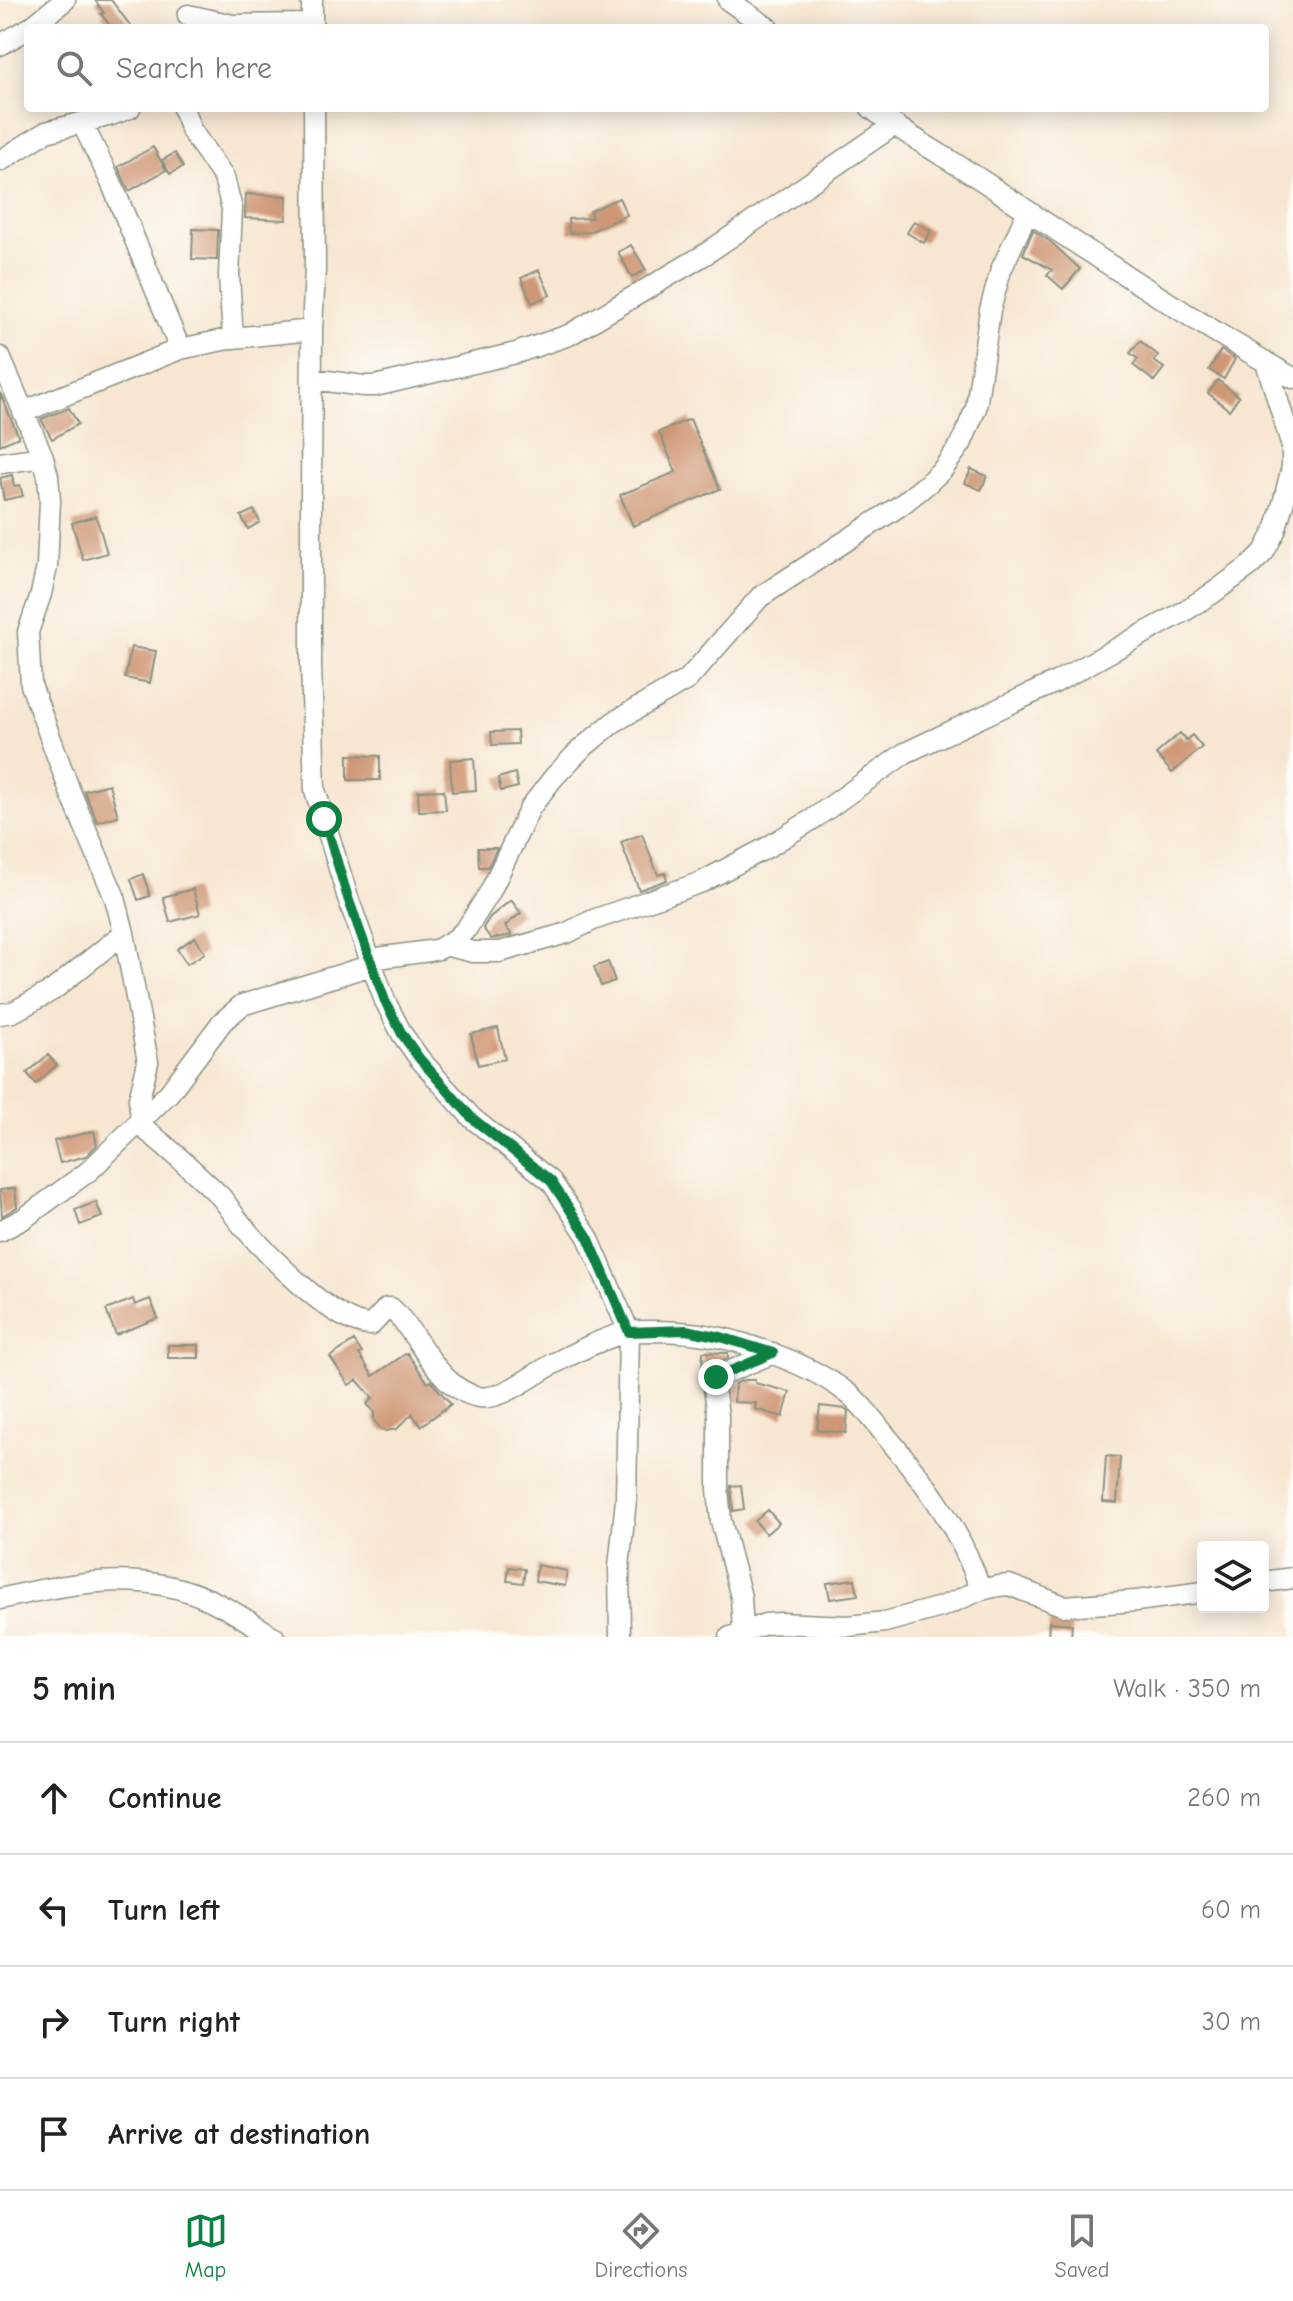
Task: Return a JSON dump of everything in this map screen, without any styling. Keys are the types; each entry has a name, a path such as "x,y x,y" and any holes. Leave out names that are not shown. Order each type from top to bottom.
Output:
{"street":[{"path":"35,24 65,0"},
{"path":"312,0 312,24"},
{"path":"728,0 762,24"},
{"path":"188,14 229,24"},
{"path":"0,45 24,32"},
{"path":"0,161 46,132 117,112"},
{"path":"184,112 191,130 224,178 228,190 232,209 229,276 233,338"},
{"path":"314,112 311,664 315,790 348,898 385,1001 402,1034 472,1118 551,1181 588,1237 629,1332 626,1500 619,1567 620,1637"},
{"path":"876,112 893,126 1293,378"},
{"path":"82,123 111,182 180,349"},
{"path":"313,379 375,386 516,353 569,335 704,255 893,126"},
{"path":"0,1231 23,1219 89,1171 179,1082 222,1022 242,1005 371,962 439,949 457,938 484,902 530,808 581,749 614,722 688,679 760,597 901,505 943,469 961,444 976,408 990,310 1001,270 1028,211"},
{"path":"23,412 180,349 233,338 312,330"},
{"path":"0,357 43,457 49,488 47,567 28,632 31,685 71,794 106,873 124,933 148,1062 139,1099 139,1121 222,1199 264,1250 309,1290 346,1317 365,1325 371,1325 387,1308 394,1310 429,1358 465,1392 480,1397 502,1392 577,1351 629,1332 686,1330 721,1337 773,1353 824,1377 853,1397 924,1481 942,1507 973,1567 981,1590"},
{"path":"445,945 473,952 500,952 567,933 593,920 702,882 813,819 905,753 1056,682 1213,593 1264,552 1275,531 1292,467 1292,446 1266,362"},
{"path":"0,463 43,457"},
{"path":"0,1014 21,1009 53,990 124,933"},
{"path":"773,1353 719,1375 713,1381 718,1415 721,1521 741,1597 737,1634 765,1624 848,1626 885,1622 941,1607 981,1590 1009,1585 1064,1606 1197,1593"},
{"path":"1269,1581 1293,1578"},
{"path":"0,1599 96,1581 153,1584 209,1599 274,1637"}],"building":[{"path":"95,0 111,0 129,24 109,24 101,14 104,13"},
{"path":"153,147 166,170 129,191 118,167"},
{"path":"175,153 183,167 170,174 162,160"},
{"path":"246,194 287,196 286,220 245,218"},
{"path":"619,198 627,215 589,232 569,233 568,219 592,218 590,211"},
{"path":"914,221 931,231 924,243 907,233"},
{"path":"193,229 218,230 217,260 192,259"},
{"path":"1033,230 1080,269 1063,289 1047,275 1052,270 1023,254"},
{"path":"631,245 646,270 632,277 618,252"},
{"path":"539,270 550,295 532,303 521,278"},
{"path":"1140,341 1159,356 1154,361 1164,368 1154,381 1133,365 1138,359 1130,353"},
{"path":"1221,350 1235,359 1224,379 1209,370"},
{"path":"1218,380 1239,397 1229,410 1208,393"},
{"path":"0,393 19,437 0,445"},
{"path":"69,408 78,424 52,439 41,419"},
{"path":"690,419 720,489 633,526 620,495 676,472 659,432"},
{"path":"971,469 987,476 981,490 965,483"},
{"path":"12,475 14,486 20,485 23,496 4,500 0,478"},
{"path":"254,510 260,522 248,529 241,516"},
{"path":"96,516 107,553 83,560 72,523"},
{"path":"131,647 156,651 150,683 125,678"},
{"path":"517,731 518,744 492,745 491,732"},
{"path":"1180,733 1186,740 1192,735 1202,747 1172,773 1156,754"},
{"path":"348,755 380,756 380,780 348,780"},
{"path":"474,758 476,790 452,792 450,760"},
{"path":"515,773 518,787 501,791 498,778"},
{"path":"109,784 118,816 97,822 84,791"},
{"path":"444,790 446,810 419,811 418,791"},
{"path":"642,834 658,875 665,873 667,880 639,890 621,842"},
{"path":"478,848 497,848 488,867 479,867"},
{"path":"143,874 150,896 138,900 131,879"},
{"path":"193,889 200,914 170,922 163,897"},
{"path":"511,900 521,913 505,926 512,935 491,939 483,928 490,917"},
{"path":"195,937 205,953 187,964 177,949"},
{"path":"608,962 615,981 601,986 594,967"},
{"path":"498,1028 505,1059 478,1065 471,1034"},
{"path":"48,1055 57,1065 36,1084 27,1073"},
{"path":"94,1131 97,1145 86,1156 60,1163 54,1141"},
{"path":"15,1188 17,1207 2,1216 0,1190"},
{"path":"96,1202 102,1217 80,1225 75,1210"},
{"path":"133,1299 135,1305 150,1299 158,1318 116,1335 106,1310"},
{"path":"354,1341 373,1376 407,1353 428,1383 431,1381 451,1404 421,1426 412,1414 397,1429 381,1429 367,1404 373,1398 357,1380 349,1385 330,1357"},
{"path":"168,1345 199,1345 199,1358 168,1358"},
{"path":"703,1352 728,1353 728,1358 702,1372"},
{"path":"755,1380 755,1383 790,1392 783,1417 755,1409 756,1403 734,1402 735,1384"},
{"path":"820,1406 848,1411 846,1433 817,1430"},
{"path":"1106,1456 1120,1457 1117,1503 1103,1502"},
{"path":"741,1485 744,1509 733,1511 731,1486"},
{"path":"768,1510 779,1523 766,1534 755,1521"},
{"path":"537,1565 567,1571 565,1586 535,1581"},
{"path":"509,1567 525,1569 523,1583 507,1581"},
{"path":"855,1579 858,1595 830,1599 827,1583"},
{"path":"1049,1622 1072,1624 1071,1637 1048,1637"}],"route":[{"path":"324,819 385,1001 402,1034 472,1118 551,1181 588,1237 629,1332 686,1330 773,1353 716,1377"}]}
